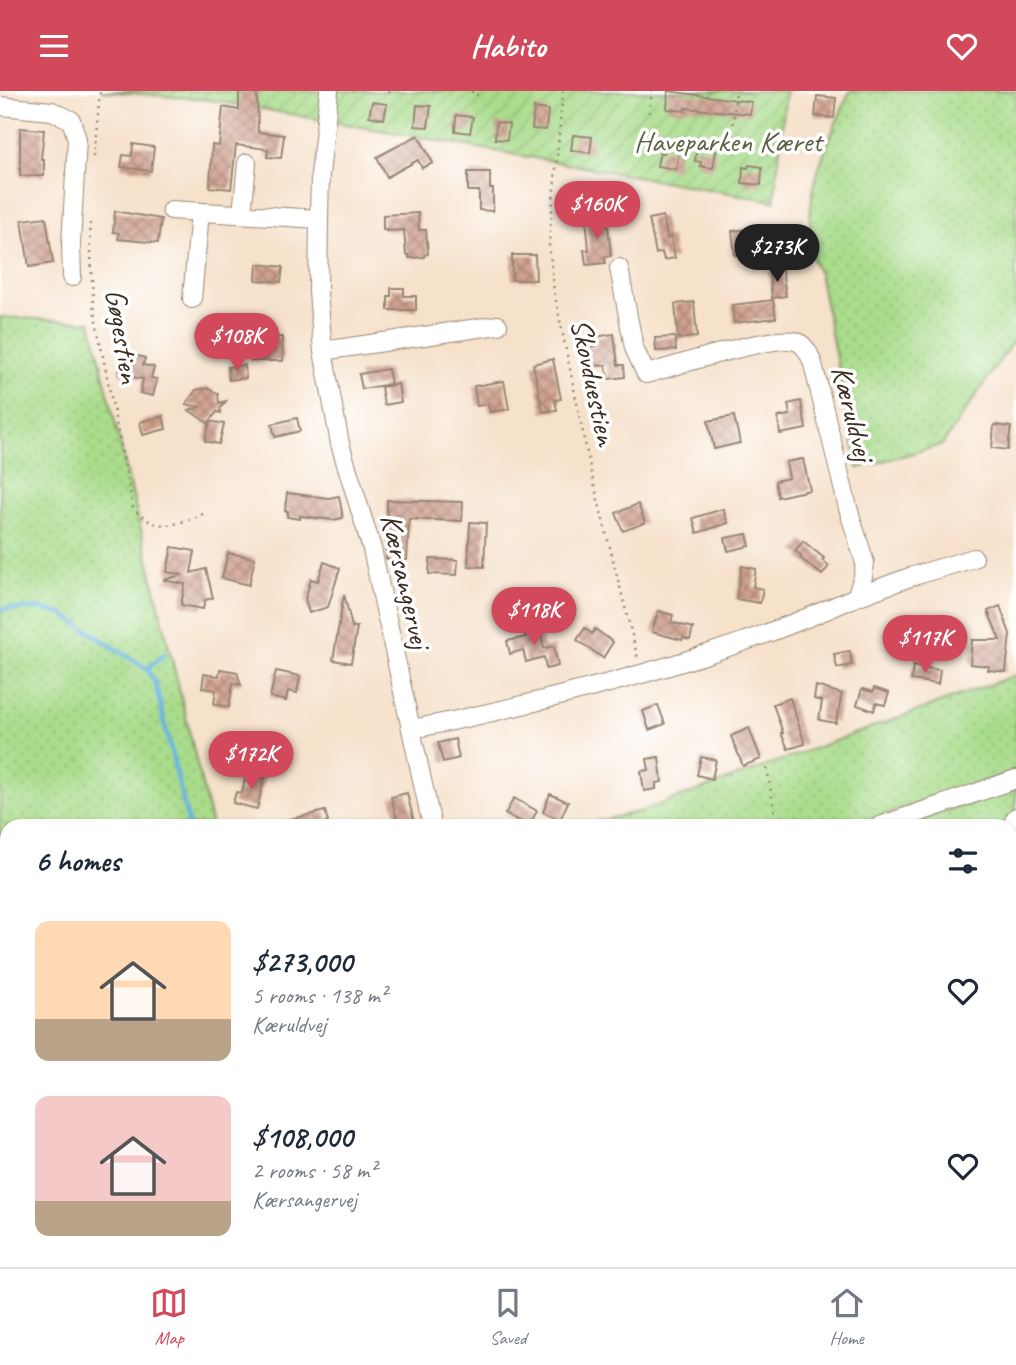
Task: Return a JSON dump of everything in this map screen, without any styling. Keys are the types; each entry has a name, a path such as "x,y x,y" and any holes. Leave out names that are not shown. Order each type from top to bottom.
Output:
{"street":[{"name":"Kærsangervej","path":"329,91 320,176 319,219 318,292 323,351 340,444 372,549 430,819"},
{"path":"0,106 52,111 71,120 77,139 71,244 72,277"},
{"path":"242,214 247,163"},
{"path":"171,209 319,219"},
{"path":"192,299 200,212"},
{"name":"Kæruldvej","path":"619,268 634,348 646,374 786,339 807,349 865,563 856,597"},
{"path":"323,351 498,325"},
{"path":"411,729 447,723 643,676 740,645 910,577 974,558"},
{"path":"927,819 1015,785"}],"path":[{"path":"93,167 100,91"},
{"path":"472,91 472,94 484,96"},
{"name":"Skovduestien","path":"563,91 548,244 554,291 591,472 643,676"},
{"path":"649,113 652,91"},
{"path":"733,124 736,91"},
{"name":"Gøgestien","path":"90,215 93,306 133,508 154,526 166,526 203,514"},
{"path":"767,768 776,819"}],"green space":[{"name":"Haveparken Kæret","path":"101,91 786,91 774,201 211,100"},
{"path":"850,91 1016,91 1016,337 942,445 858,468 819,273 812,258 810,231 810,212 817,176"},
{"path":"0,317 91,322 210,819 0,819"},
{"path":"1016,675 1016,771 871,819 607,819 642,811"},
{"path":"1016,789 1016,819 922,819"}],"building":[{"path":"239,91 257,91 258,132 284,135 281,158 267,157 268,149 236,145 231,189 210,187 212,145 219,146 223,107 239,110"},
{"path":"668,91 752,102 750,114 667,109"},
{"path":"817,96 836,98 834,118 815,116"},
{"path":"372,102 387,104 384,119 369,116"},
{"path":"417,105 431,106 428,127 415,126"},
{"path":"534,108 548,110 546,130 532,129"},
{"path":"456,115 473,117 470,133 455,131"},
{"path":"496,122 509,124 507,140 495,139"},
{"path":"20,128 44,130 41,159 44,159 44,176 20,176"},
{"path":"418,135 433,163 422,168 418,160 387,177 377,157"},
{"path":"573,135 592,137 590,153 571,150"},
{"path":"133,144 154,147 151,171 121,167 123,155 132,156"},
{"path":"664,148 679,151 676,169 657,166 660,152 664,153"},
{"path":"697,148 716,151 713,168 700,166 701,162 695,161"},
{"path":"749,165 762,167 761,185 742,183 743,167 748,168"},
{"path":"468,172 490,172 493,211 479,210 479,191 468,191"},
{"path":"115,211 161,219 158,243 118,239 119,233 113,232"},
{"path":"418,213 419,230 426,230 428,254 424,257 409,258 409,255 406,255 404,230 383,229 383,215"},
{"path":"601,215 602,225 608,225 611,256 605,257 605,263 586,265 584,250 589,250 586,217"},
{"path":"663,216 667,238 671,237 675,258 664,260 662,252 656,254 649,219"},
{"path":"46,217 53,263 29,267 22,220"},
{"path":"762,228 764,247 753,248 754,253 735,255 732,231"},
{"path":"512,255 535,255 536,280 512,280"},
{"path":"257,264 283,267 281,282 256,280"},
{"path":"782,269 786,296 772,298 769,271"},
{"path":"391,288 404,288 404,296 416,296 416,310 388,310"},
{"path":"773,300 776,318 734,323 732,305"},
{"path":"694,302 697,337 678,339 675,304"},
{"path":"614,334 618,365 624,365 625,377 608,379 606,365 584,367 582,348 596,346 595,337"},
{"path":"269,337 282,337 283,361 251,361 251,340 269,340"},
{"path":"675,337 676,350 656,351 655,338"},
{"path":"127,353 145,358 143,365 154,367 151,378 157,379 153,396 140,393 143,379 119,374 122,360 125,361"},
{"path":"553,359 561,399 555,400 557,410 543,412 533,364"},
{"path":"245,365 246,378 229,380 228,367"},
{"path":"388,369 391,384 362,389 359,374"},
{"path":"504,381 509,409 490,412 488,404 477,406 474,386"},
{"path":"398,384 401,402 384,405 381,387"},
{"path":"208,388 218,394 219,403 226,401 220,409 221,413 217,412 209,424 189,410 199,407 186,404 196,390"},
{"path":"801,401 806,429 780,434 778,417 790,415 788,404"},
{"path":"163,416 166,429 143,435 140,422"},
{"path":"734,416 740,443 714,449 708,421"},
{"path":"297,418 300,431 275,437 272,424"},
{"path":"210,421 224,424 219,444 205,441"},
{"path":"994,425 1011,427 1008,450 992,448"},
{"path":"803,459 810,490 778,497 775,481 789,478 786,462"},
{"path":"287,493 329,498 339,496 343,518 333,520 287,517"},
{"path":"387,500 463,502 462,521 409,519 407,560 386,559"},
{"path":"638,504 645,523 623,531 616,513"},
{"path":"723,509 728,523 697,533 693,518"},
{"path":"470,522 486,523 484,567 468,566"},
{"path":"747,534 750,546 728,551 725,538"},
{"path":"803,541 824,558 822,560 829,566 822,575 795,551"},
{"path":"172,547 195,551 191,573 206,569 213,598 205,600 203,609 181,605 185,584 163,580 183,575 167,572"},
{"path":"228,553 255,558 249,585 222,578"},
{"path":"430,559 458,560 457,575 429,574"},
{"path":"324,562 340,568 328,607 309,613 305,599 311,579 318,581"},
{"path":"742,566 756,569 753,587 763,589 760,603 736,599"},
{"path":"344,594 352,627 357,627 351,663 333,660"},
{"path":"1000,606 1010,634 1006,672 988,670 989,666 970,664 972,640 1000,640 988,611"},
{"path":"658,611 673,615 671,622 693,628 690,640 652,632"},
{"path":"538,624 544,648 554,646 558,666 546,669 544,657 526,662 523,650 510,654 507,641 526,637 523,627"},
{"path":"585,628 592,634 595,629 613,642 603,658 577,640"},
{"path":"850,651 852,665 837,668 834,654"},
{"path":"913,666 940,670 938,684 911,680"},
{"path":"220,669 237,672 241,685 233,683 229,707 214,704 216,690 202,688 204,674 219,676"},
{"path":"276,671 300,676 297,693 288,691 286,701 270,697"},
{"path":"816,686 842,694 836,723 819,720 822,701 814,699"},
{"path":"874,688 889,693 885,705 876,703 874,711 857,705 862,689 873,692"},
{"path":"790,698 805,744 788,749 773,704"},
{"path":"658,705 665,724 649,730 643,711"},
{"path":"749,728 761,759 743,766 731,736"},
{"path":"455,739 459,758 443,762 438,743"},
{"path":"659,757 662,782 656,783 656,789 644,791 641,771 649,770 647,759"},
{"path":"701,757 716,760 712,779 697,775"},
{"path":"247,771 265,775 257,809 233,803 236,792 242,793"},
{"path":"407,793 413,819 397,819 391,797"},
{"path":"550,794 568,802 560,819 543,812"},
{"path":"514,798 537,811 533,819 515,819 505,814"},
{"path":"325,811 327,819 291,819"}],"waterway":[{"path":"0,609 43,609 64,615 147,669 155,683 187,819"},
{"path":"147,669 165,654"}]}
